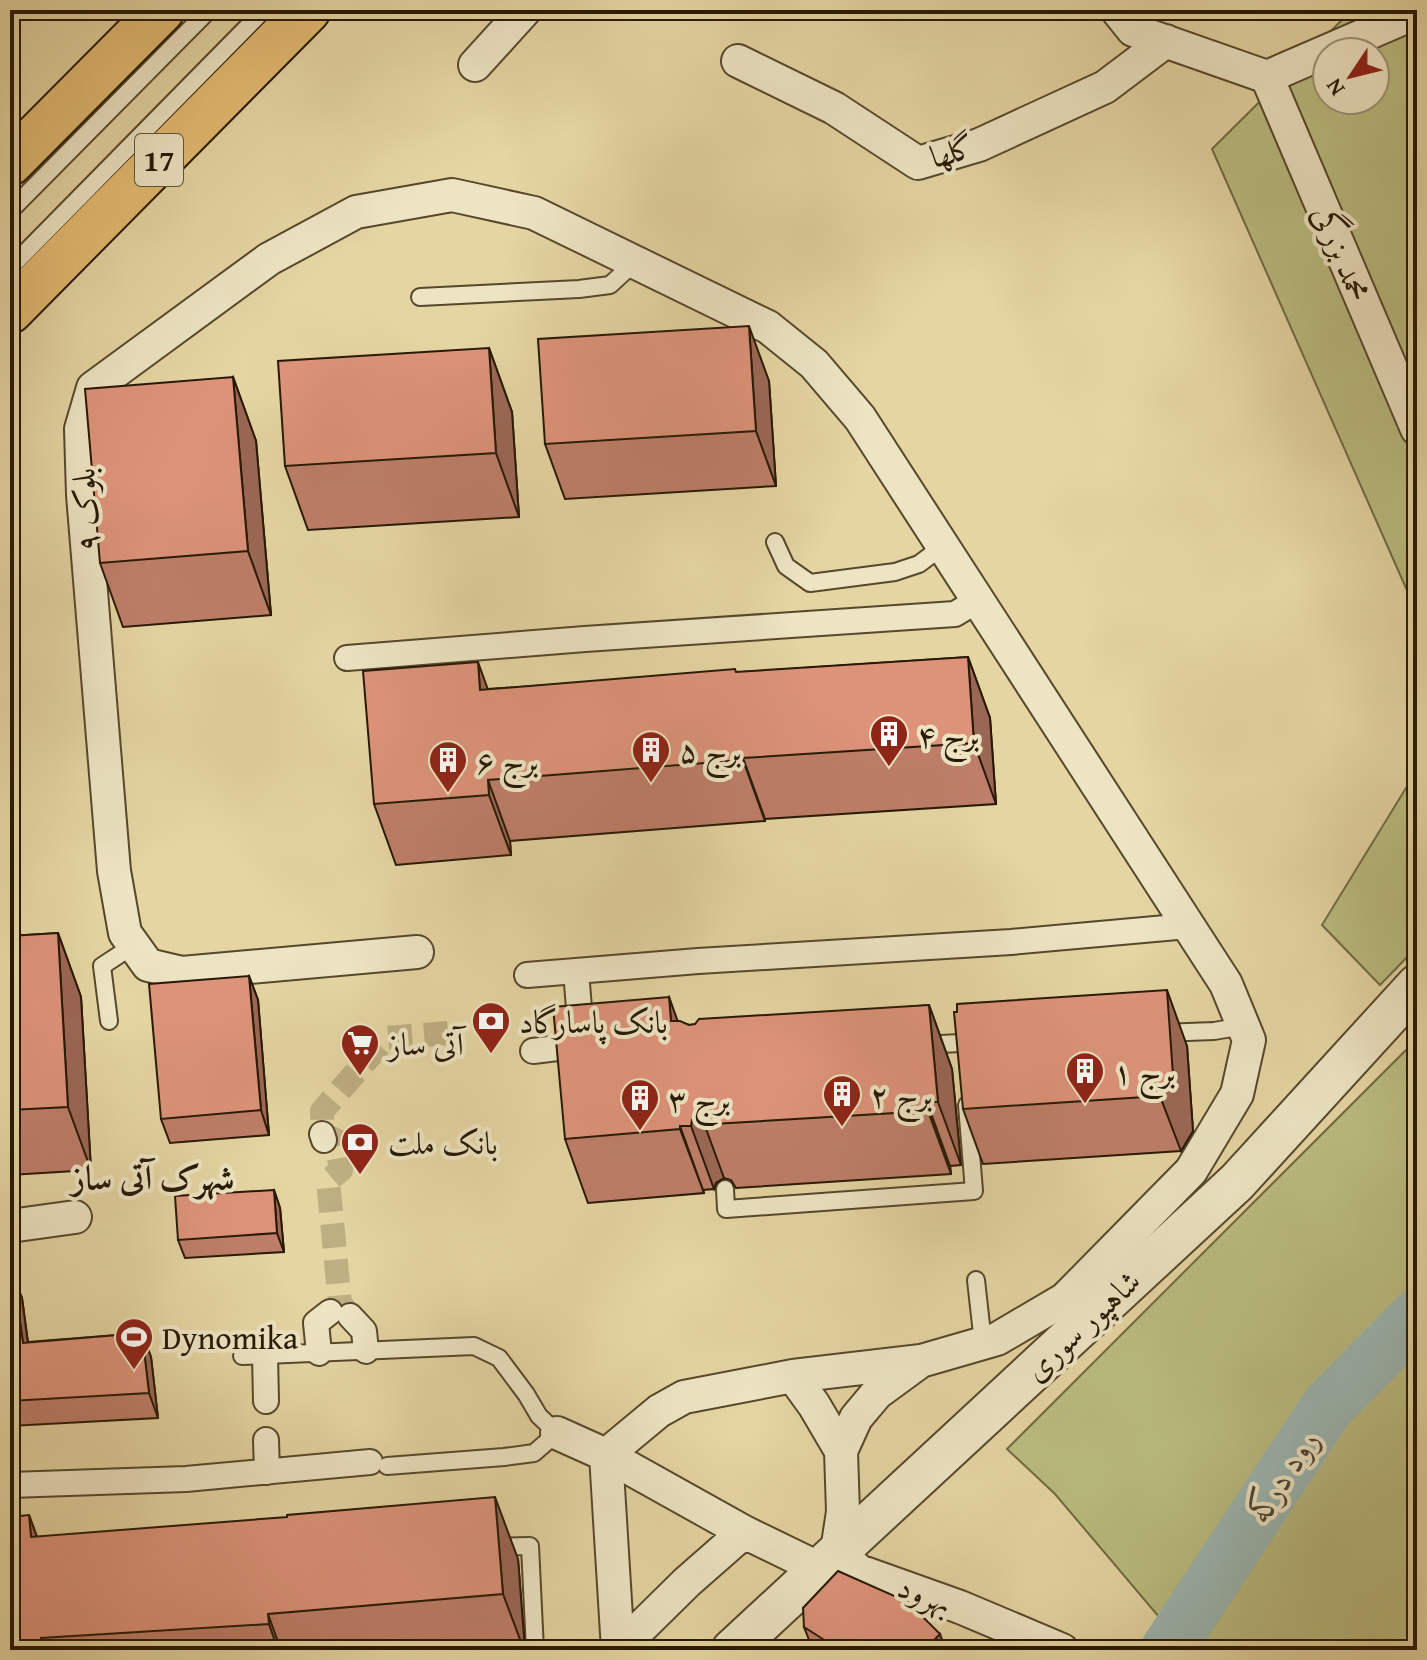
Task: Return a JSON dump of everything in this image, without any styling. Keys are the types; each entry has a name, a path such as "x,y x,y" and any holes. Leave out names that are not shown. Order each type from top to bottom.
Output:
{"highway":[{"path":"10,163 162,10"},
{"name":"17","path":"10,311 308,10"}],"street":[{"path":"475,65 525,10"},
{"path":"1117,10 1133,30 1267,77 1417,10"},
{"name":"گلها","path":"738,61 834,108 918,163 979,145 1105,87 1166,41"},
{"name":"محمد بزرگی","path":"1267,77 1417,429"},
{"name":"بلوک ۹","path":"134,945 125,933 114,871 83,495 81,429 93,388 269,259 356,212 452,195 534,213 768,327 814,364 860,418 1226,984 1244,1026"},
{"path":"347,658 955,614 978,600"},
{"path":"527,975 1011,942 1188,926"},
{"path":"134,945 148,965 182,973 417,952"},
{"path":"533,1051 582,1045 576,971"},
{"name":"شاهپور سوری","path":"732,1650 1237,1182 1417,985"},
{"path":"619,1649 606,1455 659,1411 684,1397 793,1376 921,1361 997,1339 1065,1299 1191,1171 1237,1094 1249,1040 1244,1026"},
{"path":"10,1226 75,1217"},
{"path":"319,1353 316,1323 340,1314 364,1331 366,1351"},
{"path":"254,1356 266,1401"},
{"path":"827,1560 843,1512 841,1451 856,1418 877,1393 921,1361"},
{"path":"793,1376 841,1451"},
{"name":"بهرود","path":"557,1433 606,1455 744,1532 960,1607 1062,1650"},
{"path":"266,1440 267,1472"},
{"path":"10,1485 186,1479 378,1464"},
{"path":"619,1649 687,1582 744,1532"}],"lane":[{"path":"10,211 209,10"},
{"path":"10,268 264,10"},
{"path":"420,297 610,285 635,262"},
{"path":"775,542 786,566 810,583 895,572 919,564 943,546"},
{"path":"109,1021 102,966 134,945"},
{"path":"1140,1034 1214,1031 1244,1026"},
{"path":"898,1046 962,1050 991,1041"},
{"path":"725,1189 726,1209 974,1191 965,1087"},
{"path":"976,1280 983,1343"},
{"path":"254,1356 474,1346 499,1358 539,1416 557,1433 534,1453 378,1464"},
{"path":"468,1548 530,1546 535,1650"}],"green space":[{"path":"1352,10 1417,10 1417,613 1212,149 1311,51 1311,116 1391,116 1391,36 1326,36"},
{"path":"1417,770 1417,947 1380,985 1322,925"},
{"path":"1417,1039 1417,1650 1142,1650 1160,1618 1055,1494 1007,1449"}],"building":[{"path":"749,326 756,431 545,444 538,339"},
{"path":"489,348 496,453 285,466 278,361"},
{"path":"233,377 248,551 100,563 85,389"},
{"path":"968,657 974,743 743,758 488,780 489,795 374,804 363,671 478,662 480,690 735,669 736,672"},
{"path":"58,933 68,1107 10,1110 10,936"},
{"path":"249,976 261,1110 161,1119 149,984"},
{"path":"1167,990 1173,1075 1160,1096 963,1109 954,1012 957,1012 957,1004"},
{"path":"669,997 671,1021 689,1025 699,1019 929,1005 938,1102 927,1102 928,1111 713,1124 708,1116 701,1115 692,1120 691,1126 680,1126 680,1129 565,1139 553,1007"},
{"path":"274,1190 277,1233 178,1240 175,1196"},
{"path":"10,1274 13,1274 23,1343 142,1333 149,1393 10,1401"},
{"path":"495,1497 503,1594 268,1614 269,1624 41,1638 42,1650 10,1650 10,1517 29,1515 31,1537"},
{"path":"838,1571 908,1602 940,1634 924,1650 840,1650 804,1627 803,1608"}],"waterway":[{"name":"رود درکه","path":"1167,1650 1328,1406 1417,1316"}],"tunnel":[{"path":"350,1316 340,1303 328,1181 341,1170 336,1140 322,1134 322,1111 386,1038 449,1033"}],"place":[{"name":"برج ۴","path":"889,768"},
{"name":"برج ۵","path":"651,784"},
{"name":"برج ۶","path":"448,794"},
{"name":"بانک پاسارگاد","path":"491,1055"},
{"name":"آتی ساز","path":"360,1077"},
{"name":"برج ۱","path":"1085,1105"},
{"name":"برج ۲","path":"842,1128"},
{"name":"برج ۳","path":"640,1132"},
{"name":"بانک ملت","path":"360,1176"},
{"name":"Dynomika","path":"134,1371"}],"district":[{"name":"شهرک آتی ساز","path":"153,1176"}]}
